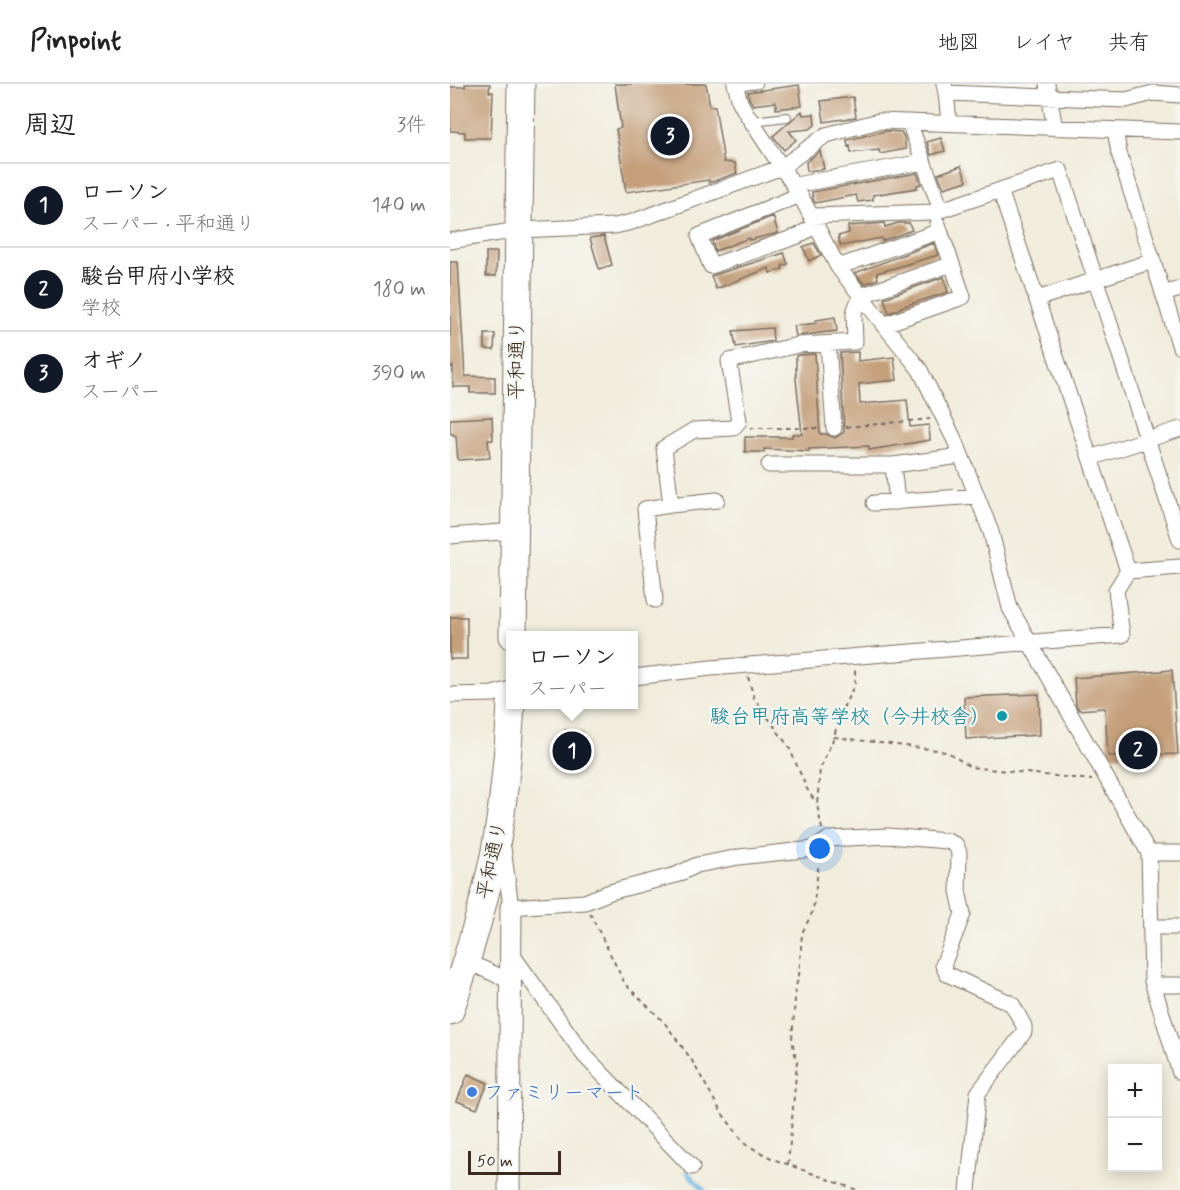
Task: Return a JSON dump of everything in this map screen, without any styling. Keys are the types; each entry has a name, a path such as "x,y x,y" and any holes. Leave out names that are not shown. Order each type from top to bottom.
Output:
{"highway":[{"name":"平和通り","path":"513,631 521,84"},
{"name":"平和通り","path":"450,1011 484,901 500,825 508,765 511,709"}],"street":[{"path":"735,85 740,102 815,220 838,267 920,370 961,456 991,532 1010,608 1149,854 1153,985 1180,1073"},
{"path":"949,123 945,89 1048,90 1126,100 1153,93 1180,95"},
{"path":"1048,90 1055,128"},
{"path":"450,241 518,230 615,226 632,222 782,167 826,135 879,121 1180,132"},
{"path":"883,325 963,297 940,231 938,211 909,122"},
{"path":"1115,130 1119,153 1180,347"},
{"path":"923,162 797,190 699,236 711,266 798,236 815,220 938,211 1060,170 1180,540"},
{"path":"999,190 1128,571"},
{"path":"838,267 940,231"},
{"path":"1037,299 1152,261"},
{"path":"860,296 951,264"},
{"path":"1163,294 1180,289"},
{"path":"671,505 664,448 694,430 733,428 739,421 729,361 798,345 855,342 854,314 860,296"},
{"path":"828,344 834,428"},
{"path":"1090,458 1180,429"},
{"path":"770,465 892,465 961,456"},
{"path":"892,465 897,502"},
{"path":"874,503 977,496"},
{"path":"655,600 645,509 717,500"},
{"path":"450,536 514,531"},
{"path":"1128,571 1180,567"},
{"path":"638,677 1122,635 1116,590 1128,571"},
{"path":"450,695 493,694 506,690"},
{"path":"500,825 511,907 509,1190"},
{"path":"511,907 585,902 610,892 676,875 697,865 739,857 813,849 829,839 888,836 956,845 959,854 958,891 963,914 942,964 946,974 1012,1004 1024,1026 1024,1032 978,1093 968,1190"},
{"path":"1149,854 1180,853"},
{"path":"1151,927 1180,927"},
{"path":"511,953 584,1055 692,1167"},
{"path":"466,961 512,982"},
{"path":"1153,985 1180,985"}],"lane":[{"path":"735,85 758,84"},
{"path":"752,121 787,117"}],"path":[{"path":"788,1164 797,1063 792,1040 796,986 799,976 802,933 813,911 823,832 817,805 820,770 834,737 840,714 855,684 856,657"},
{"path":"745,666 754,698 789,747 807,789 817,805"},
{"path":"834,737 937,750 949,753 970,768 1108,782"},
{"path":"585,902 625,984 664,1022 692,1059 721,1112 745,1144 773,1159 857,1190"}],"building":[{"path":"465,84 490,84 489,92 493,92 491,138 465,138 465,132 450,131 450,87 465,87"},
{"path":"615,84 706,84 710,106 715,106 724,162 735,163 737,173 709,183 709,180 626,192 616,129 621,128"},
{"path":"799,85 802,106 776,109 776,102 753,105 749,98 748,92"},
{"path":"853,97 856,117 824,122 821,101"},
{"path":"802,111 803,115 814,114 815,125 810,129 789,131 796,140 784,150 773,136"},
{"path":"885,131 901,132 906,149 880,154 879,150 851,153 847,140"},
{"path":"941,138 945,151 931,155 927,142"},
{"path":"820,151 824,169 807,171 806,162"},
{"path":"961,166 967,181 944,188 938,174"},
{"path":"917,173 921,184 917,185 917,188 873,195 873,200 858,202 856,195 815,203 813,199 812,192"},
{"path":"773,216 778,233 749,240 749,238 715,251 712,241"},
{"path":"884,223 885,227 898,223 909,223 912,230 882,241 881,238 841,246 838,236 849,233 848,226"},
{"path":"604,236 612,265 599,269 590,238"},
{"path":"814,243 821,255 809,261 803,247"},
{"path":"934,243 938,255 877,273 878,279 864,284 855,273"},
{"path":"486,252 497,252 496,276 486,276"},
{"path":"784,253 788,264 782,266 783,269 770,273 769,268 716,289 711,276"},
{"path":"450,262 458,262 465,376 495,377 495,393 470,393 470,387 453,387 453,366 450,367"},
{"path":"944,277 948,292 889,313 884,298"},
{"path":"835,317 837,331 796,336 794,326 817,323 816,320"},
{"path":"772,328 773,341 736,347 733,331"},
{"path":"485,334 495,334 494,350 485,349"},
{"path":"858,352 858,361 894,357 897,380 859,384 860,404 907,400 910,427 929,425 930,440 869,450 869,446 809,449 809,451 764,449 764,452 745,452 745,437 792,437 792,434 802,434 796,379 796,356 799,355 815,354 820,434 835,438 844,432 840,353"},
{"path":"492,417 493,440 488,440 490,458 458,460 456,436 450,433 450,419"},
{"path":"450,617 467,617 467,659 450,659"},
{"path":"1172,670 1178,754 1108,756 1105,708 1079,710 1076,705 1074,678"},
{"name":"駿台甲府高等学校（今井校舎）","path":"1039,694 1040,735 966,739 964,697"},
{"path":"565,730 583,733 580,770 561,768"},
{"name":"ファミリーマート","path":"468,1074 488,1083 477,1109 457,1101"}],"waterway":[{"path":"687,1172 704,1190"}],"place":[{"name":"オギノ","path":"670,136"},
{"name":"駿台甲府高等学校（今井校舎）","path":"1002,716"},
{"name":"駿台甲府小学校","path":"1138,750"},
{"name":"ローソン","path":"572,751"},
{"name":"ファミリーマート","path":"472,1092"}]}
